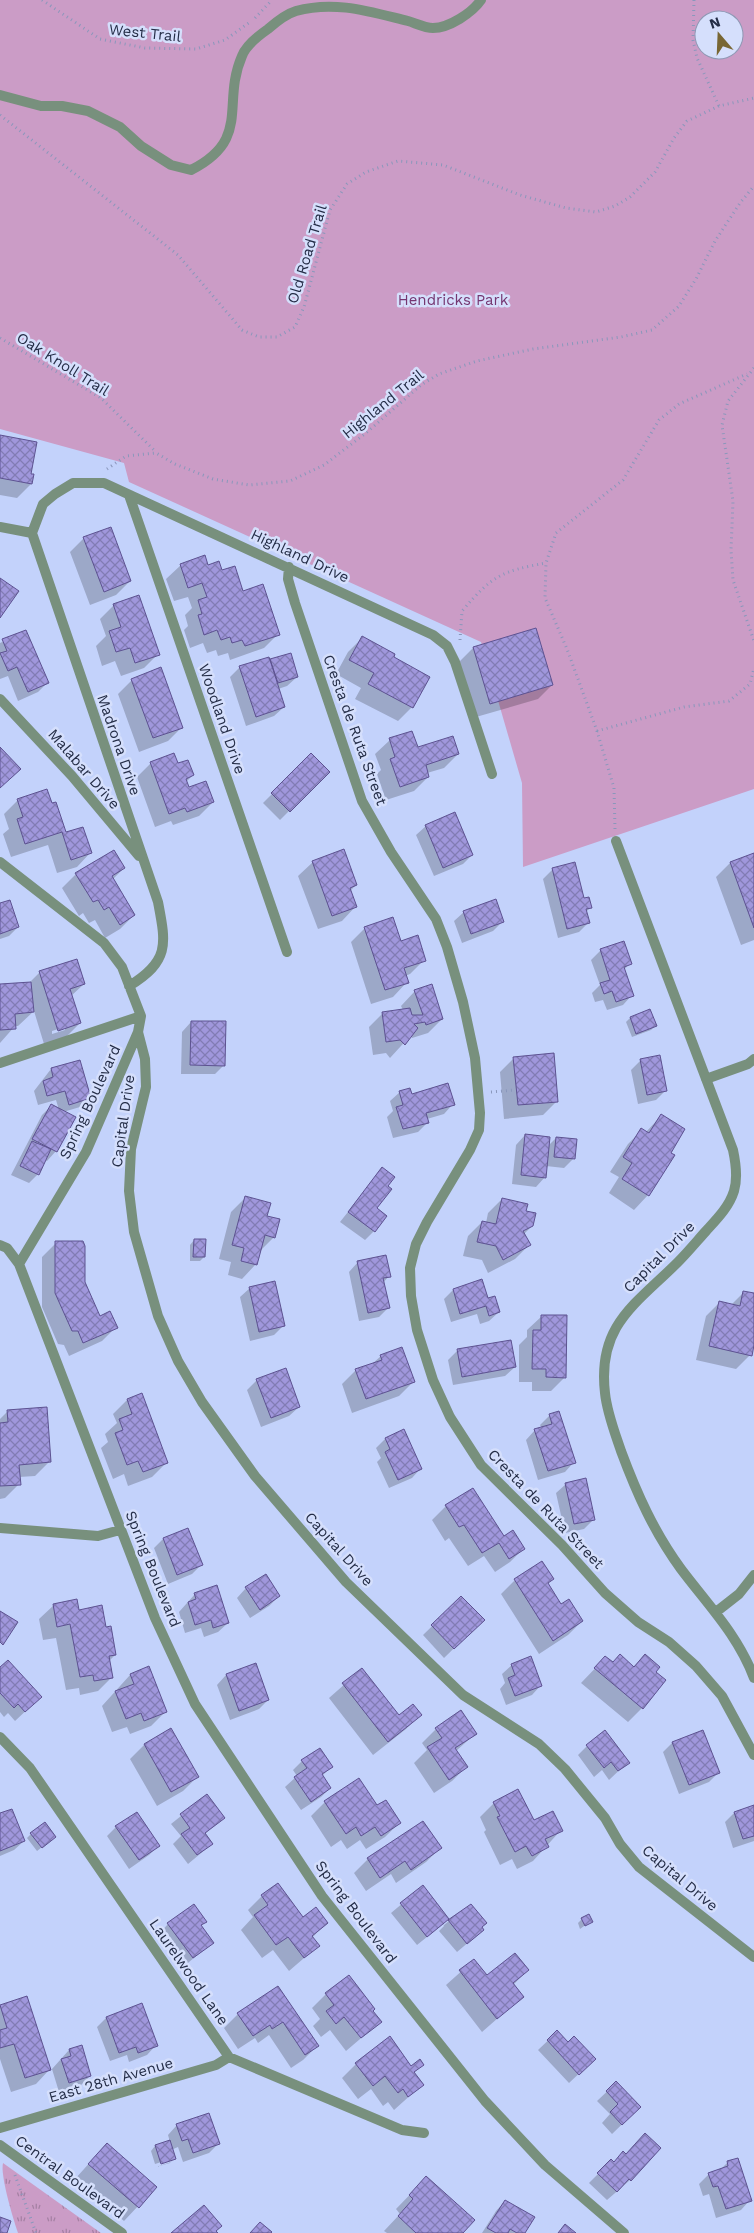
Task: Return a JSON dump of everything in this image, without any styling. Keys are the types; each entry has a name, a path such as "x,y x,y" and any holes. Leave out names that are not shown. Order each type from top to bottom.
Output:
{"street":[{"path":"0,95 41,106 62,106 88,111 120,127 141,146 170,165 191,170 209,161 223,146 229,132 235,79 242,54 256,38 296,11 319,6 343,4 434,28 460,20 481,0"},
{"name":"Highland Drive","path":"32,533 43,504 73,483 104,483 434,635 447,646 492,774"},
{"name":"Woodland Drive","path":"129,495 287,952"},
{"path":"0,527 32,533"},
{"name":"Madrona Drive","path":"32,533 158,902 164,931 164,949 154,967 143,978 129,986"},
{"name":"Cresta de Ruta Street","path":"289,568 288,579 295,603 362,801 391,852 436,918 447,947 463,1002 475,1058 480,1113 479,1130 470,1150 427,1222 416,1244 410,1268 410,1296 417,1330 433,1380 450,1417 480,1465 562,1545 605,1593 638,1622 668,1642 696,1666 722,1696 754,1755"},
{"name":"Malabar Drive","path":"0,699 72,776 143,861"},
{"name":"Capital Drive","path":"616,841 733,1150 736,1165 734,1192 726,1208 678,1262 624,1313 614,1333 603,1375 605,1396 613,1428 640,1502 666,1546 738,1642 754,1678"},
{"path":"0,862 104,943 122,967 141,1016 0,1063"},
{"name":"Spring Boulevard","path":"141,1016 138,1032 86,1152 19,1264 120,1530 155,1618 195,1704 322,1896 514,2135 545,2165 624,2233"},
{"name":"Capital Drive","path":"138,1032 145,1059 146,1087 131,1149 129,1191 134,1232 158,1316 178,1361 202,1402 255,1476 346,1582 463,1695 538,1744 565,1769 605,1818 620,1844 640,1867 754,1957"},
{"path":"706,1079 748,1064 754,1059"},
{"path":"0,1245 7,1248 19,1264"},
{"path":"0,1528 98,1536 120,1530"},
{"path":"716,1612 739,1594 754,1575"},
{"name":"Laurelwood Lane","path":"0,1737 30,1768 229,2057"},
{"path":"229,2057 402,2130 424,2133"},
{"name":"East 28th Avenue","path":"0,2128 216,2065 229,2057"},
{"name":"Central Boulevard","path":"3,2146 122,2233"}],"path":[{"name":"West Trail","path":"42,0 100,39 145,48 196,49 225,40 258,16 272,0"},
{"path":"694,0 693,40 697,58 719,106"},
{"name":"Old Road Trail","path":"0,115 178,255 242,330 259,337 277,337 295,328 304,306 330,210 347,184 366,172 398,161 443,165 520,195 566,208 596,212 615,206 630,197 655,172 674,138 687,121 719,106 754,98"},
{"name":"Highland Trail","path":"156,453 175,464 212,479 248,485 290,481 324,465 366,433 421,385 440,374 477,361 533,349 621,337 652,330 679,306 696,279 715,241 740,203 754,186"},
{"name":"Oak Knoll Trail","path":"0,338 101,398 156,453"},
{"path":"754,368 747,374 728,401 722,425 733,501 731,550 733,580 754,641"},
{"path":"616,841 614,788 597,731 567,649 545,598 546,563 556,533 622,480 659,420 680,404 747,374"},
{"path":"90,483 110,465 126,456 156,453"},
{"path":"450,654 456,651 460,642 462,610 477,594 504,572 546,563"},
{"path":"597,731 684,706 729,701 750,684 754,668"},
{"path":"486,1092 515,1090"},
{"path":"3,2146 36,2233"}],"green space":[{"name":"Hendricks Park","path":"0,0 754,0 754,789 523,867 522,783 481,642 129,482 124,463 0,429"},
{"path":"3,2163 101,2233 18,2233 5,2187"}],"building":[{"path":"0,435 37,442 31,474 34,474 32,484 0,478"},
{"path":"111,527 131,581 104,592 83,537"},
{"path":"205,555 208,565 219,561 222,570 235,566 243,591 263,584 280,635 245,646 242,640 232,643 230,637 221,640 217,630 204,635 198,615 202,614 198,600 207,597 202,583 188,588 180,564"},
{"path":"0,578 19,591 0,618"},
{"path":"139,595 160,655 135,663 130,648 116,652 109,631 121,627 113,604"},
{"path":"536,628 553,685 490,704 473,647"},
{"path":"26,630 49,683 28,692 17,667 8,671 0,653 7,651 2,639"},
{"path":"362,636 395,654 394,657 430,677 413,708 368,684 374,673 349,660"},
{"path":"291,653 298,677 278,683 270,659"},
{"path":"269,657 285,707 256,717 239,666"},
{"path":"161,667 183,728 153,738 131,679"},
{"path":"412,731 418,747 453,736 459,754 426,765 429,777 400,787 390,759 395,757 389,738"},
{"path":"0,747 21,769 0,788"},
{"path":"174,753 178,763 188,760 194,775 186,779 189,787 206,781 214,802 187,812 185,808 169,814 150,762"},
{"path":"311,753 330,772 290,812 271,793"},
{"path":"47,789 52,803 56,802 66,832 83,827 92,853 71,860 62,832 25,844 17,819 23,817 17,799"},
{"path":"455,812 473,855 443,868 425,825"},
{"path":"344,849 357,885 350,888 357,907 332,916 312,861"},
{"path":"114,850 125,868 112,876 135,915 120,925 109,907 104,910 98,900 93,902 75,873"},
{"path":"754,853 754,928 730,862"},
{"path":"575,862 584,898 589,897 592,908 586,909 590,923 567,929 552,868"},
{"path":"496,899 504,922 471,934 463,911"},
{"path":"10,900 19,927 0,934 0,903"},
{"path":"393,917 401,941 418,935 426,961 404,968 409,983 385,990 364,927"},
{"path":"624,941 632,964 624,967 634,996 616,1002 612,991 604,994 600,983 610,980 600,949"},
{"path":"77,959 85,984 70,989 81,1023 58,1031 39,971"},
{"path":"31,982 34,1012 15,1014 16,1029 0,1030 0,984"},
{"path":"432,984 443,1019 426,1025 425,1022 414,1024 418,1028 405,1045 400,1040 386,1042 382,1012 410,1008 412,1015 423,1015 414,990"},
{"path":"650,1009 657,1026 636,1034 630,1017"},
{"path":"191,1021 226,1021 225,1066 190,1065"},
{"path":"554,1053 558,1102 518,1105 513,1057"},
{"path":"660,1055 667,1091 647,1095 640,1059"},
{"path":"80,1060 91,1098 69,1105 65,1091 47,1096 43,1081 53,1077 51,1068"},
{"path":"448,1083 455,1105 426,1113 429,1123 403,1129 396,1107 403,1105 399,1091 410,1088 412,1094"},
{"path":"51,1104 76,1117 57,1152 32,1139"},
{"path":"661,1114 685,1129 671,1153 675,1155 649,1196 622,1179 632,1163 623,1157 641,1128 649,1133"},
{"path":"525,1134 550,1137 546,1178 521,1175"},
{"path":"556,1137 577,1139 575,1159 554,1157"},
{"path":"32,1141 51,1149 39,1175 20,1166"},
{"path":"382,1167 395,1177 388,1186 392,1189 377,1208 387,1216 375,1232 348,1212"},
{"path":"245,1196 271,1203 267,1216 280,1219 275,1238 265,1235 257,1265 241,1261 244,1248 232,1245"},
{"path":"502,1198 528,1204 526,1211 536,1213 533,1226 523,1231 531,1245 503,1260 496,1246 477,1242 482,1221 496,1224"},
{"path":"194,1239 206,1239 205,1257 193,1257"},
{"path":"55,1241 83,1241 85,1246 85,1282 100,1316 110,1311 118,1328 83,1343 78,1331 72,1331 55,1293"},
{"path":"386,1255 391,1277 383,1278 390,1308 368,1313 357,1261"},
{"path":"482,1279 488,1298 495,1296 500,1312 489,1316 486,1306 460,1314 453,1289"},
{"path":"275,1281 285,1326 259,1332 249,1287"},
{"path":"743,1291 754,1293 754,1345 752,1356 709,1346 719,1301 740,1306"},
{"path":"541,1315 567,1315 566,1378 546,1377 546,1369 532,1369 533,1330 541,1330"},
{"path":"511,1340 516,1367 462,1377 457,1349"},
{"path":"402,1347 415,1382 366,1399 355,1369 382,1360 380,1355"},
{"path":"286,1368 300,1407 271,1418 256,1379"},
{"path":"142,1393 168,1463 143,1472 138,1461 127,1465 115,1433 123,1430 119,1419 132,1414 127,1399"},
{"path":"47,1407 51,1462 19,1465 21,1485 0,1486 0,1423 8,1422 7,1410"},
{"path":"559,1411 576,1463 548,1471 534,1429 552,1424 549,1414"},
{"path":"404,1429 422,1469 398,1480 385,1452 390,1449 385,1438"},
{"path":"586,1478 595,1520 574,1524 565,1483"},
{"path":"473,1488 504,1536 513,1530 525,1549 509,1559 499,1543 482,1553 464,1525 459,1527 445,1505"},
{"path":"188,1528 203,1565 177,1575 163,1538"},
{"path":"542,1561 554,1579 548,1583 561,1604 569,1599 583,1621 553,1641 514,1579"},
{"path":"266,1574 280,1596 260,1610 245,1587"},
{"path":"217,1585 229,1623 213,1628 211,1620 195,1625 188,1602 196,1599 194,1593"},
{"path":"461,1596 485,1620 454,1649 431,1625"},
{"path":"77,1599 79,1610 102,1605 106,1627 111,1626 116,1655 109,1656 113,1678 94,1681 93,1675 80,1677 70,1624 57,1627 53,1604"},
{"path":"0,1611 18,1622 3,1645 0,1642"},
{"path":"620,1654 634,1667 645,1654 660,1667 656,1672 666,1680 643,1709 594,1668 605,1656 613,1662"},
{"path":"531,1656 542,1686 515,1696 508,1678 515,1675 511,1664"},
{"path":"8,1660 42,1697 25,1712 18,1704 14,1708 0,1693 0,1667"},
{"path":"256,1663 269,1700 239,1711 226,1674"},
{"path":"149,1666 167,1712 144,1721 141,1713 126,1719 115,1691 134,1684 130,1674"},
{"path":"362,1668 399,1715 413,1704 422,1715 388,1742 342,1683"},
{"path":"461,1710 477,1734 455,1748 468,1767 449,1780 427,1747 442,1738 435,1728"},
{"path":"171,1728 199,1777 171,1792 144,1744"},
{"path":"605,1730 630,1763 618,1771 611,1762 604,1768 586,1745"},
{"path":"703,1730 720,1773 689,1785 672,1742"},
{"path":"320,1748 333,1767 322,1774 331,1788 311,1802 294,1777 307,1768 301,1760"},
{"path":"359,1778 377,1805 386,1800 401,1823 381,1836 375,1827 361,1836 356,1827 346,1834 324,1801"},
{"path":"518,1789 534,1820 553,1811 563,1831 545,1839 549,1847 532,1856 526,1846 515,1852 497,1817 500,1816 493,1802"},
{"path":"207,1794 225,1818 205,1833 213,1844 197,1855 181,1834 190,1828 180,1814"},
{"path":"754,1805 754,1836 743,1839 734,1812"},
{"path":"12,1809 25,1841 0,1851 0,1813"},
{"path":"137,1812 160,1846 139,1860 115,1826"},
{"path":"423,1821 442,1848 411,1870 405,1861 380,1878 367,1858"},
{"path":"45,1822 56,1837 42,1848 30,1833"},
{"path":"278,1883 303,1917 316,1907 328,1923 312,1936 320,1946 304,1958 288,1937 276,1945 254,1915 268,1905 261,1895"},
{"path":"423,1885 449,1919 427,1937 400,1903"},
{"path":"194,1904 207,1922 201,1925 214,1943 193,1958 167,1923"},
{"path":"471,1904 487,1923 482,1927 484,1930 467,1944 448,1920"},
{"path":"589,1914 593,1922 585,1926 581,1918"},
{"path":"515,1953 529,1970 513,1983 524,1997 497,2019 459,1970 474,1959 487,1975"},
{"path":"349,1975 375,2009 373,2011 382,2022 361,2038 344,2017 336,2024 326,2011 334,2005 325,1993"},
{"path":"278,1986 319,2046 305,2055 283,2022 272,2029 270,2025 253,2036 237,2013"},
{"path":"27,1996 51,2070 25,2078 14,2044 0,2048 0,2030 7,2028 0,2005"},
{"path":"142,2003 158,2046 138,2053 136,2047 119,2053 106,2017"},
{"path":"557,2030 568,2042 574,2036 596,2059 579,2075 547,2040"},
{"path":"390,2036 411,2066 420,2059 424,2065 414,2072 424,2085 408,2097 403,2089 398,2093 385,2076 373,2086 355,2063"},
{"path":"82,2045 91,2076 69,2083 61,2059 71,2056 69,2049"},
{"path":"616,2081 641,2107 622,2125 610,2112 618,2104 606,2091"},
{"path":"209,2113 220,2144 193,2153 188,2139 182,2141 176,2124"},
{"path":"645,2133 661,2148 631,2181 629,2179 617,2192 597,2173 611,2159 614,2162 623,2151 626,2154"},
{"path":"170,2140 176,2159 161,2164 155,2145"},
{"path":"107,2143 157,2187 139,2208 88,2164"},
{"path":"738,2158 752,2201 726,2209 718,2186 713,2187 708,2173 728,2166 727,2161"},
{"path":"426,2176 475,2220 463,2233 416,2233 398,2216 413,2199 409,2195"},
{"path":"505,2200 535,2217 525,2233 517,2233 510,2229 508,2233 496,2233 487,2228"},
{"path":"204,2205 222,2226 216,2231 218,2233 171,2233"},
{"path":"0,2217 11,2221 7,2233 0,2233"},
{"path":"260,2222 272,2232 250,2233"},
{"path":"565,2224 576,2233 558,2233"}]}
